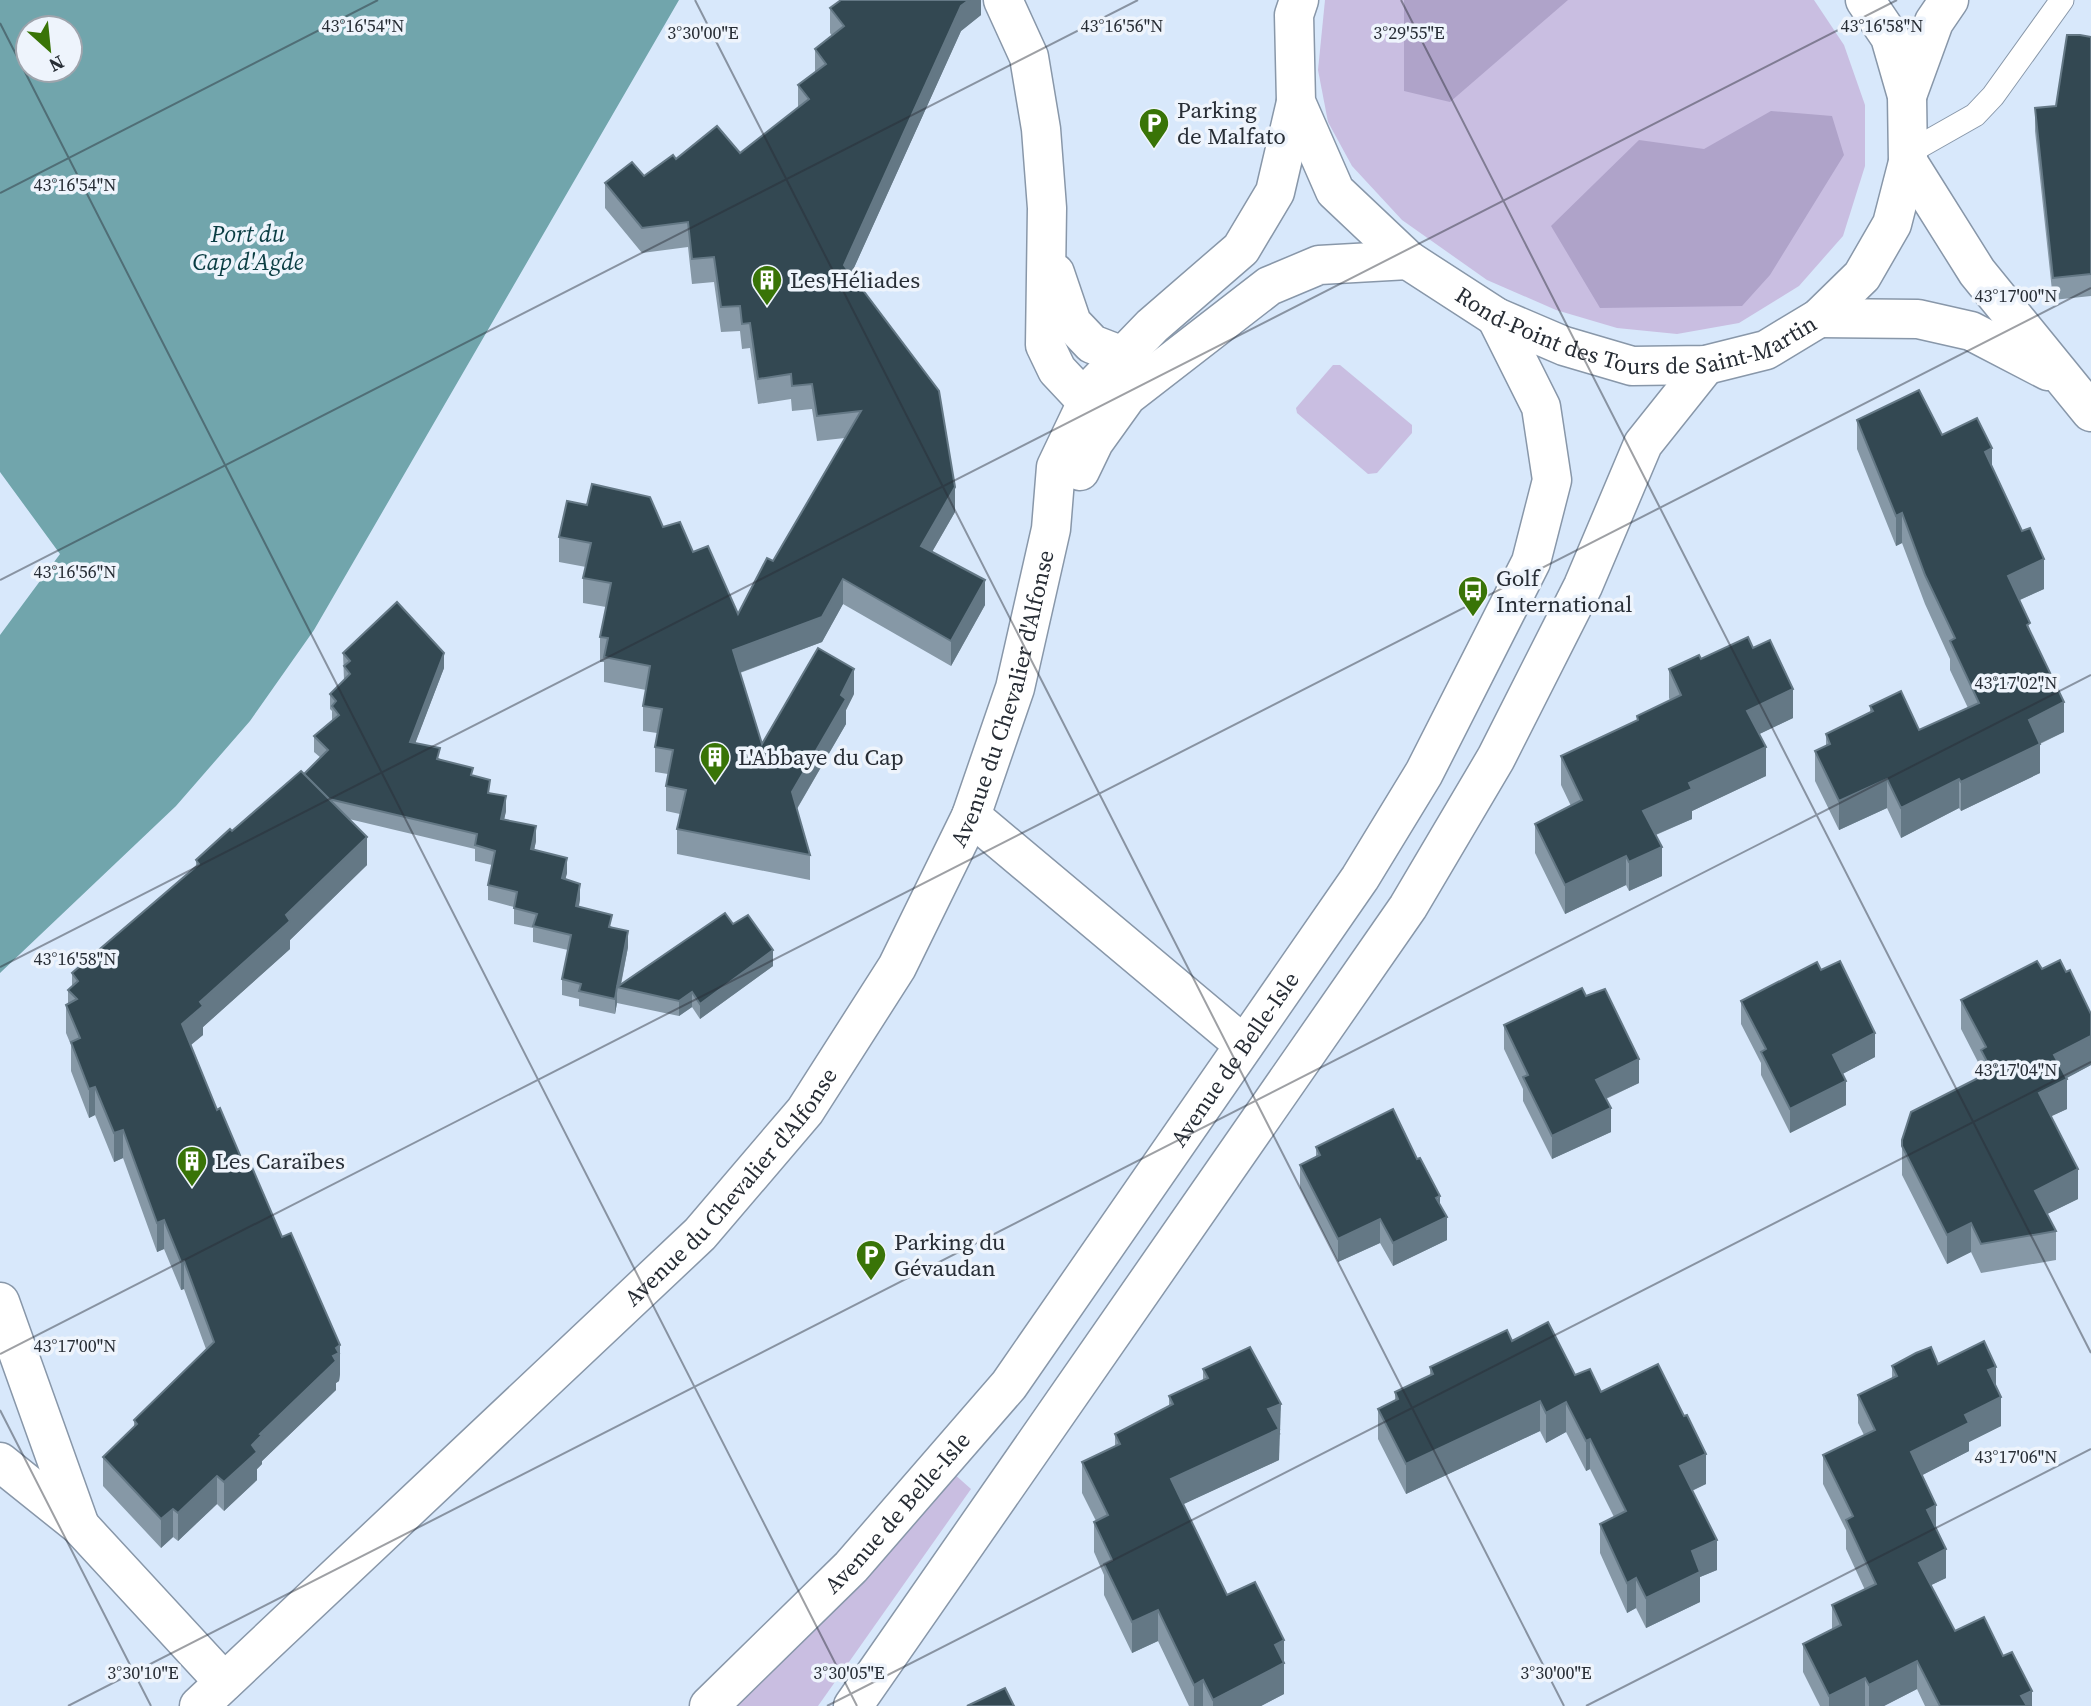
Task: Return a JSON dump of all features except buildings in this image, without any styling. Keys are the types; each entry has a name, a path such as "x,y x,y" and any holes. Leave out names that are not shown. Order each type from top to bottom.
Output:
{"street":[{"path":"1003,0 1029,57 1041,129 1047,208 1045,345 1057,370 1087,402"},
{"name":"Rond-Point des Tours de Saint-Martin","path":"1293,5 1296,102 1335,191 1408,260 1496,317 1564,346 1633,366 1706,365 1766,350 1819,318 1862,275 1892,224 1908,158 1907,96 1890,37 1865,0"},
{"path":"1907,96 1934,23 1948,0"},
{"name":"Avenue du Chevalier d'Alfonse","path":"211,1694 700,1234 805,1111 898,967 971,816 1015,688 1051,529 1056,467 1087,402 1096,385 1152,326 1241,249 1275,192 1296,102"},
{"path":"1908,158 1977,272 2091,412"},
{"path":"1047,251 1072,323 1092,344 1124,356"},
{"name":"Avenue du Chevalier d'Alfonse","path":"1051,529 1094,442 1127,396 1269,286 1319,265 1408,260"},
{"name":"Avenue de Belle-Isle","path":"709,1706 851,1567 1009,1385 1360,878 1424,773 1531,562 1552,480 1541,407 1496,317"},
{"path":"1819,318 1918,319 1971,331 2062,378"},
{"path":"853,1706 1408,907 1496,758 1583,586 1643,444 1706,365"},
{"path":"971,816 1244,1045"},
{"path":"0,1303 80,1526"},
{"path":"0,1462 80,1526 211,1694"}],"lane":[{"path":"1908,158 1975,115 1993,96 2062,0"}],"shaded area":[{"path":"1325,0 1814,0 1844,45 1865,105 1865,166 1843,236 1799,286 1739,323 1677,334 1617,328 1556,310 1487,280 1402,220 1352,166 1328,122 1318,70"},
{"path":"1404,0 1568,0 1450,102 1404,91"},
{"path":"1771,111 1832,116 1844,155 1770,275 1742,306 1600,308 1551,226 1639,140 1704,149"},
{"path":"1333,365 1340,365 1412,425 1412,433 1377,473 1368,474 1297,413 1296,408"},
{"path":"953,1473 971,1489 818,1706 729,1706"}],"water":[{"name":"Port du Cap d'Agde","path":"0,0 679,0 314,630 250,721 176,806 0,973 0,635 60,554 0,472"}],"place":[{"name":"Parking de Malfato","path":"1154,150"},
{"name":"Les Héliades","path":"767,307"},
{"name":"Golf International","path":"1473,618"},
{"name":"L'Abbaye du Cap","path":"715,784"},
{"name":"Les Caraïbes","path":"192,1188"},
{"name":"Parking du Gévaudan","path":"871,1282"}]}
